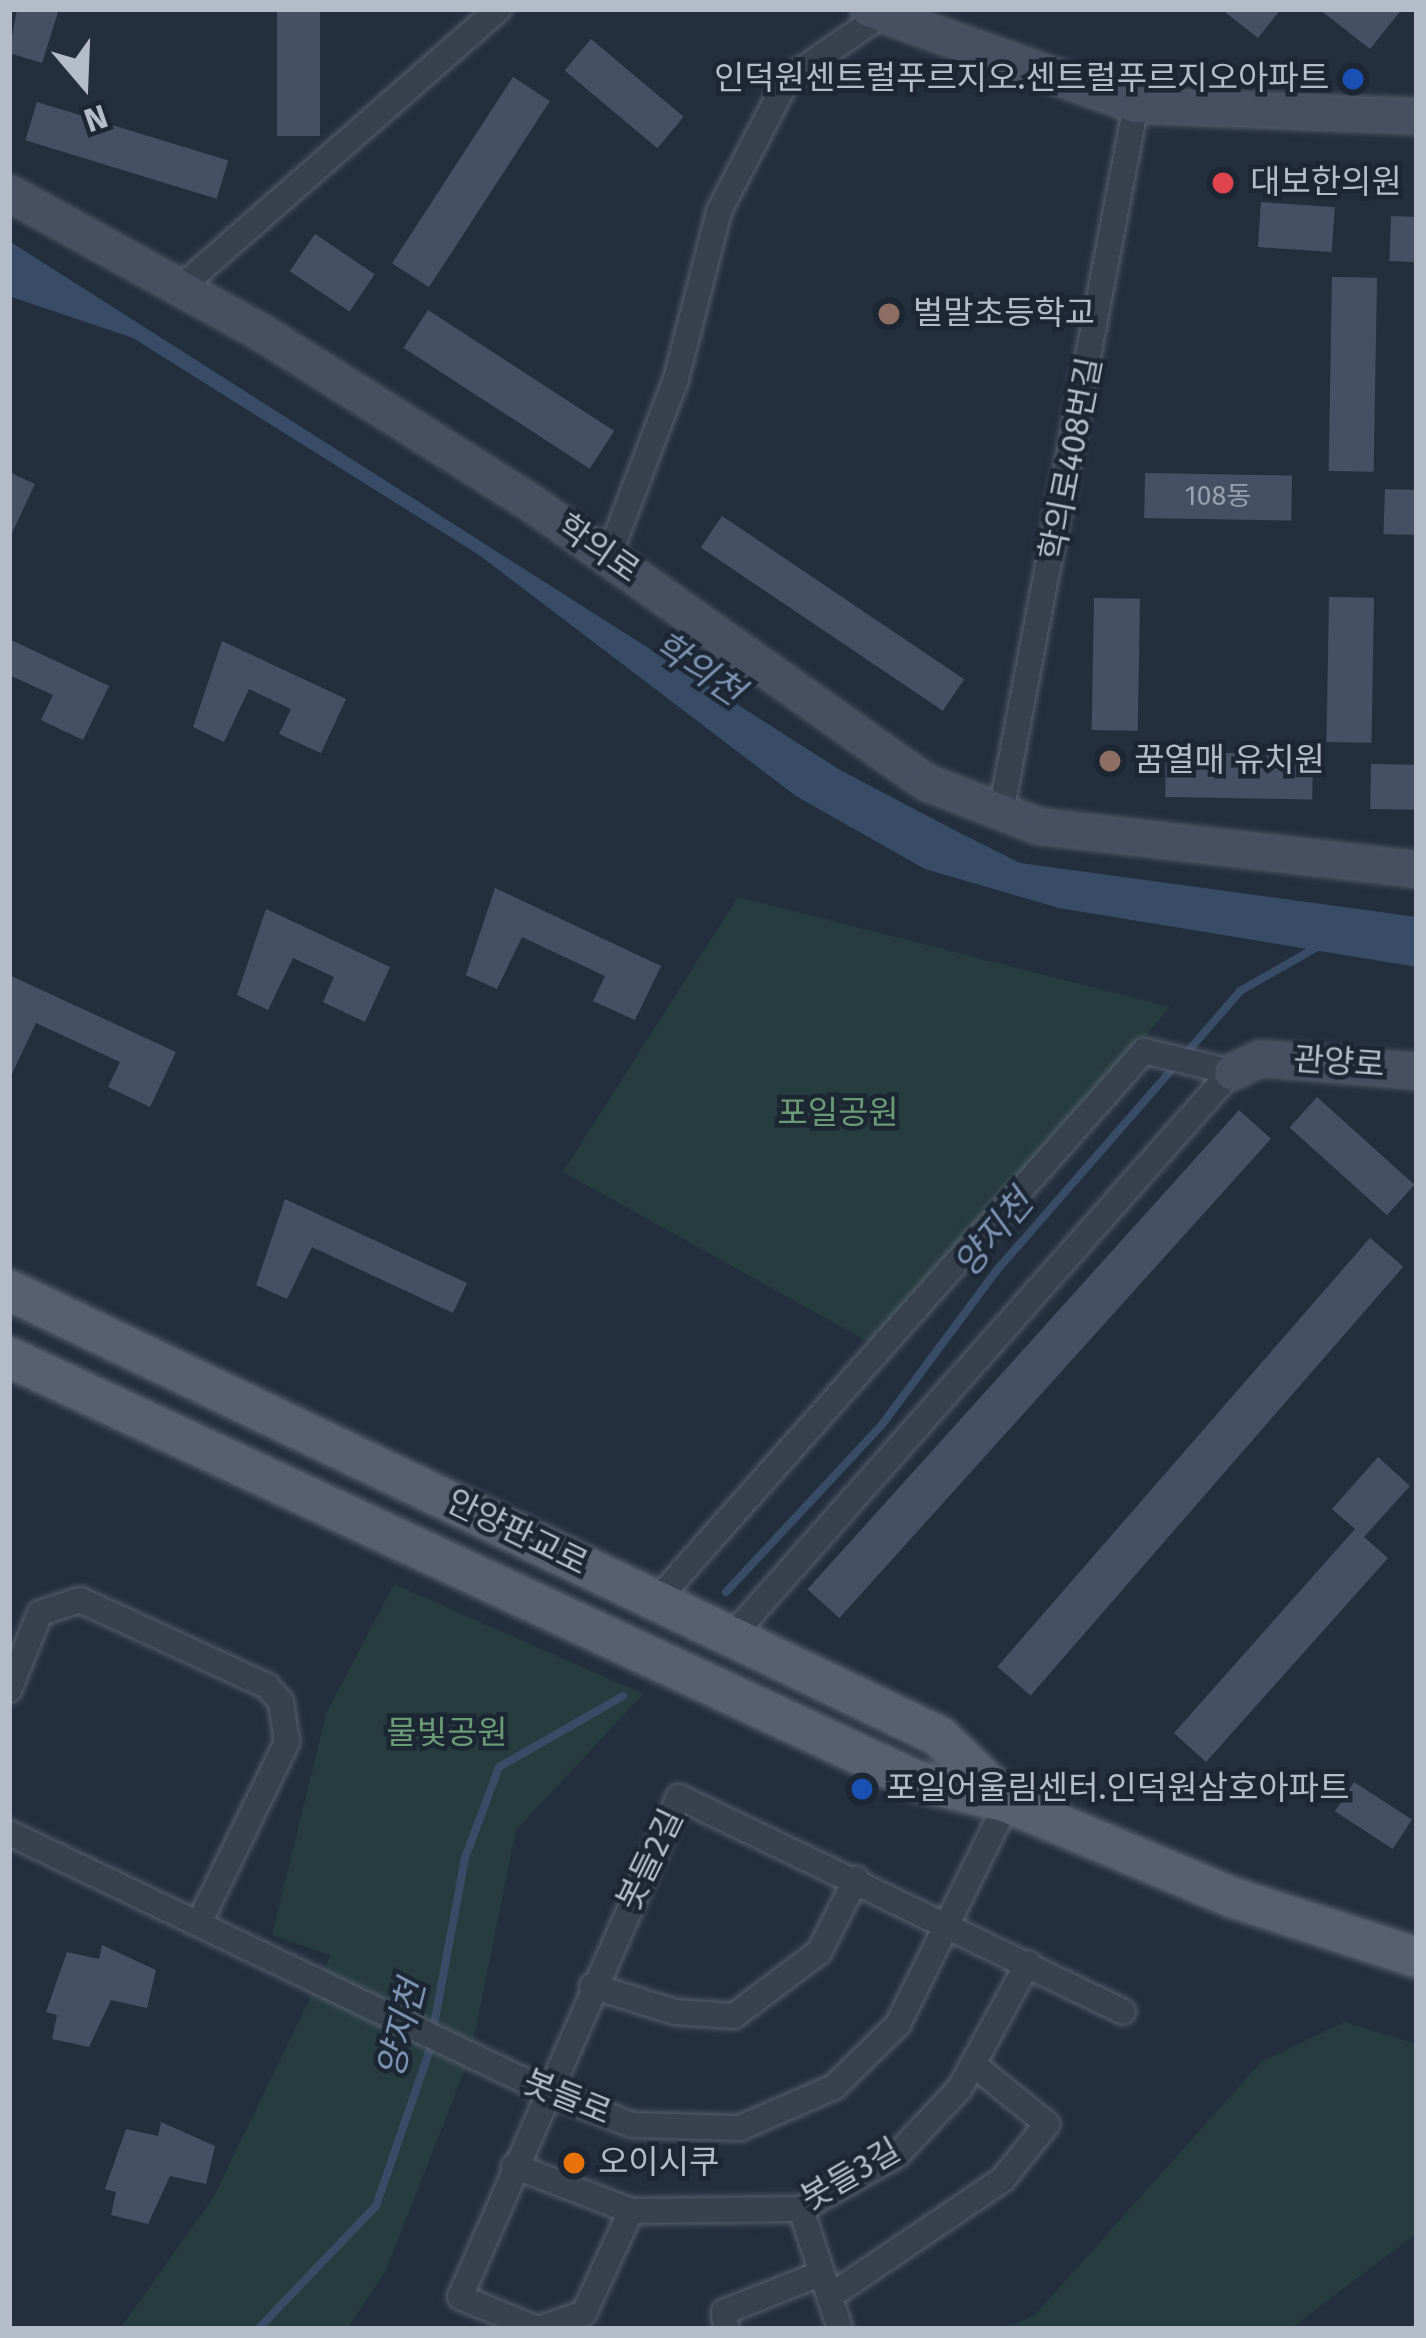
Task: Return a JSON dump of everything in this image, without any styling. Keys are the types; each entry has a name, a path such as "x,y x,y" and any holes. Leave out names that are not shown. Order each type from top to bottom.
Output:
{"main road":[{"name":"안양판교로","path":"9,1289 940,1736 1007,1802"},
{"name":"안양판교로","path":"9,1358 915,1780 1007,1802 1229,1896 1417,1957"}],"street":[{"path":"182,287 499,9"},
{"path":"608,558 676,379 719,211 787,80 881,11 1136,105 1417,116"},
{"name":"학의로408번길","path":"1001,812 1136,105"},
{"name":"학의로","path":"9,193 182,287 608,558 926,782 1001,812 1094,836 1417,869"},
{"path":"656,1600 1144,1051 1195,1064 1245,1065"},
{"path":"732,1636 1245,1065"},
{"name":"관양로","path":"1245,1065 1417,1071"},
{"path":"9,1690 40,1612 80,1600 267,1686 281,1702 287,1742 200,1923"},
{"name":"봇들2길","path":"631,2211 584,2313 538,2329 460,2297 592,1986 679,1797 947,1922 1123,2012"},
{"name":"봇들로","path":"9,1833 548,2092 632,2125 740,2128 834,2086 898,2024 1007,1802"},
{"path":"592,1986 675,2012 734,2016 819,1952 856,1880"},
{"name":"봇들3길","path":"514,2166 631,2211 800,2209 897,2155 973,2064 1028,1963"},
{"path":"726,2329 724,2312 823,2286 1003,2179 1047,2124 973,2064"},
{"path":"800,2209 840,2329"}],"green space":[{"name":"포일공원","path":"738,897 1170,1007 881,1349 563,1172"},
{"name":"물빛공원","path":"394,1584 643,1694 516,1830 470,2057 385,2272 347,2329 120,2329 213,2198 331,1955 272,1935 326,1714"},
{"path":"1344,2022 1417,2044 1417,2233 1290,2329 1004,2329 1035,2315 1261,2062"}],"water":[{"name":"학의천","path":"9,241 840,770 956,831 1020,863 1417,917 1417,967 1059,908 925,869 796,796 479,555 133,338 9,296"}],"building":[{"path":"17,9 59,9 42,63 9,53"},
{"path":"277,9 320,9 320,136 277,136"},
{"path":"1221,9 1281,9 1258,38"},
{"path":"1319,9 1402,9 1370,49"},
{"path":"591,39 684,117 657,148 565,70"},
{"path":"513,77 550,101 429,287 392,263"},
{"path":"37,102 228,160 217,199 25,140"},
{"path":"1261,202 1335,207 1332,252 1258,247"},
{"path":"1391,216 1417,217 1415,262 1389,261"},
{"path":"315,234 375,274 350,312 290,271"},
{"path":"1332,277 1377,278 1374,472 1329,471"},
{"path":"428,310 614,431 590,469 403,348"},
{"path":"9,472 35,484 9,539"},
{"path":"1145,473 1292,476 1291,521 1144,518"},
{"path":"1385,489 1417,490 1415,535 1383,534"},
{"path":"722,516 964,679 943,711 701,548"},
{"path":"1329,597 1374,598 1371,743 1326,742"},
{"path":"1094,598 1140,599 1138,731 1092,730"},
{"path":"9,639 109,686 83,740 41,720 53,695 9,675"},
{"path":"222,641 346,699 321,753 279,734 291,709 249,689 224,742 193,727"},
{"path":"1166,752 1313,755 1312,800 1165,797"},
{"path":"1371,764 1417,765 1416,810 1370,809"},
{"path":"495,888 661,966 635,1020 593,1001 605,976 522,937 497,989 466,975"},
{"path":"266,909 390,967 365,1022 323,1002 334,977 293,958 268,1010 237,995"},
{"path":"9,975 176,1052 150,1107 108,1087 120,1062 36,1023 9,1080"},
{"path":"1317,1097 1414,1185 1387,1215 1290,1127"},
{"path":"1239,1110 1271,1139 839,1618 807,1589"},
{"path":"285,1199 467,1283 453,1313 312,1247 287,1299 256,1285"},
{"path":"1370,1238 1403,1267 1031,1696 997,1667"},
{"path":"1378,1457 1410,1486 1364,1537 1388,1558 1206,1762 1174,1733 1355,1529 1332,1509"},
{"path":"1354,1782 1412,1820 1393,1849 1335,1811"},
{"path":"102,1945 156,1970 147,2008 111,2000 89,2047 52,2039 57,2015 46,2012 67,1952 99,1959"},
{"path":"161,2122 215,2146 206,2184 170,2176 148,2224 111,2215 116,2192 105,2189 126,2129 158,2136"}],"waterway":[{"name":"양지천","path":"726,1592 881,1426 997,1270 1240,991 1317,947"},
{"name":"양지천","path":"258,2329 376,2206 429,2052 465,1858 499,1767 623,1696"}],"place":[{"name":"인덕원센트럴푸르지오.센트럴푸르지오아파트","path":"1353,79"},
{"name":"대보한의원","path":"1223,183"},
{"name":"벌말초등학교","path":"889,314"},
{"name":"꿈열매 유치원","path":"1110,761"},
{"name":"포일어울림센터.인덕원삼호아파트","path":"862,1789"},
{"name":"오이시쿠","path":"574,2163"}]}
